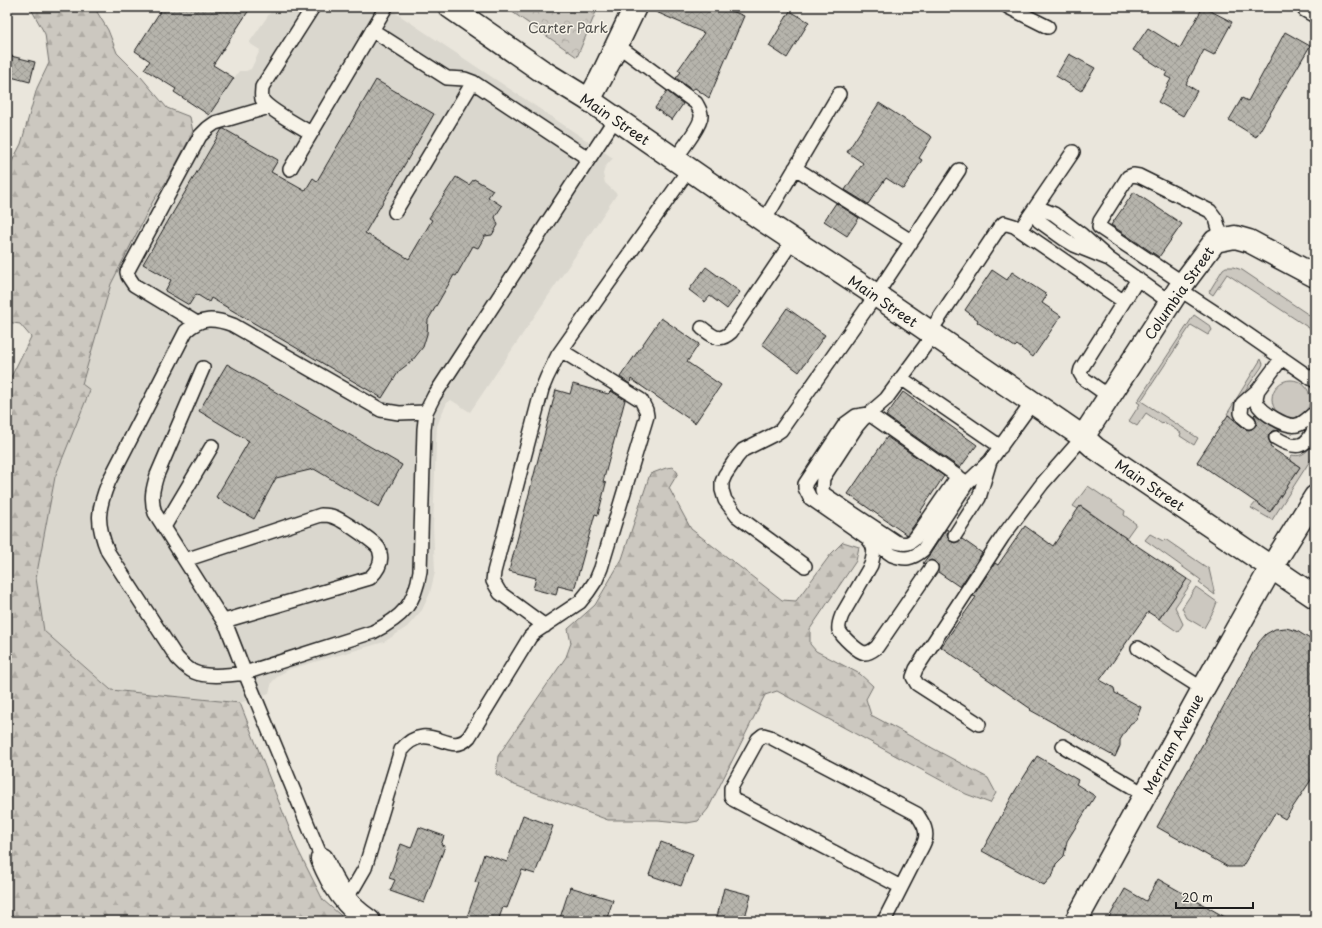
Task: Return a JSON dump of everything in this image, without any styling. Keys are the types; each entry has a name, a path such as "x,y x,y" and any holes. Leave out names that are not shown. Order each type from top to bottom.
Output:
{"main road":[{"name":"Main Street","path":"450,7 542,71 588,100 764,221 932,333 1083,437 1095,448 1315,597"},
{"path":"588,100 601,78 635,7"},
{"path":"1308,7 1315,11"},
{"name":"Columbia Street","path":"1083,437 1178,291 1215,242 1222,239 1235,237 1249,241 1282,257 1315,276"},
{"name":"Merriam Avenue","path":"1076,921 1271,568 1315,497"},
{"path":"322,859 333,882 344,898 358,913 369,921"}],"lane":[{"path":"311,133 269,107 262,100 262,87 313,7"},
{"path":"290,169 386,7"},
{"path":"1008,7 1048,27"},
{"path":"372,30 447,78 465,79 473,82 589,159"},
{"path":"545,626 500,593 493,581 494,572 542,389 550,371 562,351 682,164 700,122 701,114 696,103 617,45"},
{"path":"395,212 473,82"},
{"path":"764,221 839,94"},
{"path":"197,323 134,285 127,272 200,136 208,128 215,124 269,107"},
{"path":"426,412 399,413 381,410 233,325 221,321 210,320 197,323 186,332 101,498 99,518 102,536 108,552 177,658 186,667 195,672 205,674 229,676 245,673 373,632 390,623 412,600 418,585 420,571 424,429 426,412 434,396 615,119"},
{"path":"1020,230 1073,152"},
{"path":"795,168 911,241"},
{"path":"805,566 737,516 725,500 722,490 722,482 729,468 743,450 776,434 781,430 876,295 959,170"},
{"path":"1222,239 1216,219 1210,210 1139,176 1133,175 1128,177 1100,221 1099,227 1178,291 1282,358 1315,382"},
{"path":"1034,210 1039,221 1074,245 1109,259 1138,279 1178,291"},
{"path":"990,461 958,475 916,537 913,541 907,544 896,542 824,494 822,490 823,478 857,426 886,399 932,333 999,228 1004,224 1008,223 1020,230 1123,301"},
{"path":"702,328 719,338 725,338 731,332 793,240"},
{"path":"1110,397 1083,378 1080,373 1081,369 1138,279"},
{"path":"344,898 354,887 365,868 401,750 412,740 424,736 457,744 464,742 469,737 530,637 580,602 596,580 601,568 647,416 645,405 641,400 562,351"},
{"path":"1249,422 1241,413 1242,404 1258,390 1282,358"},
{"path":"203,368 157,474 153,488 152,505 155,513 224,621 322,859"},
{"path":"901,378 911,391 931,406 976,437 1001,447"},
{"path":"1258,390 1256,400 1258,405 1286,425 1297,425 1315,413"},
{"path":"955,535 979,498 990,461 1032,403"},
{"path":"869,414 888,423 910,438 958,475 923,550 916,556 908,559 892,555 810,498 805,488 806,480 845,424 856,416 869,414"},
{"path":"1276,438 1286,444 1297,446 1308,440 1315,427"},
{"path":"979,724 917,684 913,677 916,669 1007,531 1042,484 1083,437"},
{"path":"164,527 212,446"},
{"path":"185,560 328,515 340,519 376,545 380,552 381,557 379,566 370,578 224,621"},
{"path":"867,537 874,546 872,565 839,622 839,630 844,637 863,653 868,653 877,647 931,568"},
{"path":"1138,648 1203,689"},
{"path":"884,921 925,840 926,831 923,822 917,814 770,737 763,735 758,739 731,788 731,796 734,800 901,887"},
{"path":"1062,746 1146,794"}],"shaded area":[{"path":"274,7 387,7 613,158 605,167 603,174 605,183 617,194 470,412 451,400 447,403 442,413 437,426 436,444 433,526 435,572 430,593 422,610 407,627 384,642 290,669 279,675 272,682 269,693 240,703 111,690 44,631 36,578 55,477 90,390 82,384 111,284 153,201 168,179 193,132 209,115 239,71 251,69 260,50 249,43"}],"green space":[{"path":"30,7 94,7 108,30 117,53 141,77 167,108 190,117 193,132 168,179 153,201 111,284 82,384 90,390 55,477 36,578 44,631 111,690 240,703 297,848 323,900 347,921 7,921 7,385 31,337 20,324 7,322 7,171 21,144 37,88 49,63 45,34"},
{"name":"Carter Park","path":"505,7 598,7 577,57"},
{"path":"1226,267 1233,267 1242,270 1315,319 1315,332 1227,274 1213,295 1209,292 1223,269"},
{"path":"1194,315 1210,326 1212,330 1208,335 1191,325 1141,401 1198,438 1194,445 1180,436 1181,433 1164,422 1162,424 1146,413 1137,426 1129,421 1140,404 1137,402"},
{"path":"1261,359 1263,364 1261,368 1235,405 1234,413 1238,421 1227,414"},
{"path":"1291,380 1301,383 1307,389 1310,399 1307,409 1301,415 1291,418 1281,415 1275,409 1272,399 1275,389 1281,383"},
{"path":"1315,440 1315,453 1272,520 1251,508 1256,502 1270,511 1300,467 1289,459 1292,455 1296,456 1306,452"},
{"path":"673,467 678,473 669,488 691,529 782,600 796,601 831,554 843,542 859,547 856,561 810,629 810,644 816,651 860,674 873,686 866,699 871,715 988,778 996,793 990,803 966,794 777,691 765,695 708,809 698,821 687,823 658,820 608,820 512,784 496,774 498,756 566,657 571,643 568,629 595,605 622,559 650,474"},
{"path":"1088,486 1125,511 1124,515 1136,524 1126,538 1081,506 1078,509 1073,506"},
{"path":"1150,534 1163,541 1165,539 1209,569 1215,595 1199,583 1201,580 1145,540"},
{"path":"1187,579 1192,582 1175,607 1183,624 1178,632 1159,619"},
{"path":"1196,587 1217,602 1204,628 1187,618 1182,608"}],"building":[{"path":"163,7 251,7 213,65 234,78 209,115 174,92 176,89 144,69 150,61 135,51"},
{"path":"647,7 723,7 744,16 709,98 695,88 692,90 676,78 681,72 678,70 704,33"},
{"path":"1203,7 1232,22 1214,55 1204,50 1186,84 1197,91 1183,116 1158,102 1171,79 1165,76 1167,72 1133,50 1148,28 1180,48"},
{"path":"790,11 809,22 787,58 769,46"},
{"path":"1285,32 1310,46 1256,137 1229,120 1242,98 1248,101"},
{"path":"1069,54 1095,68 1081,91 1056,76"},
{"path":"7,55 35,62 30,82 7,76"},
{"path":"376,80 434,114 365,233 409,259 432,220 429,218 456,177 469,185 474,179 493,190 488,197 502,206 495,217 498,225 492,235 485,236 478,248 473,246 428,320 427,334 423,347 412,361 399,371 382,398 211,298 209,302 196,294 189,305 165,291 171,280 143,264 222,129 278,160 271,172 305,191 313,178 317,181"},
{"path":"667,91 683,104 672,120 655,108"},
{"path":"879,103 932,137 919,158 922,160 903,189 886,178 868,204 845,190 863,163 847,152"},
{"path":"1134,192 1182,224 1159,257 1111,225"},
{"path":"836,203 859,218 847,236 824,221"},
{"path":"706,267 740,292 727,309 710,296 705,302 689,290"},
{"path":"992,270 1007,280 1012,272 1047,295 1042,303 1061,316 1033,357 1017,345 1015,347 977,322 978,320 965,310"},
{"path":"787,308 825,335 799,372 762,344"},
{"path":"661,318 699,344 687,362 721,385 695,423 631,379 630,384 620,377"},
{"path":"227,364 402,465 379,507 314,469 276,478 254,519 216,497 249,441 199,411"},
{"path":"573,384 608,394 611,391 625,400 603,482 606,483 598,515 595,514 574,590 558,586 556,595 533,589 536,578 509,571 556,390 570,394"},
{"path":"903,392 977,445 960,468 886,416"},
{"path":"1255,414 1264,421 1281,430 1272,431 1269,434 1268,438 1271,444 1270,447 1300,467 1270,512 1197,462 1228,415 1248,430 1252,429 1257,424"},
{"path":"887,437 944,476 920,512 922,514 907,535 848,494"},
{"path":"1080,506 1187,579 1159,619 1148,612 1100,680 1114,688 1115,693 1141,707 1136,720 1130,724 1120,740 1120,746 1115,757 1030,710 1031,709 941,647 976,597 973,596 995,563 998,565 1025,526 1053,546"},
{"path":"946,529 948,530 947,535 950,541 955,543 962,539 982,553 960,587 938,572 938,565 935,561 931,560 924,564 923,563"},
{"path":"1286,628 1297,631 1315,642 1315,774 1285,819 1275,813 1242,867 1228,867 1157,827 1259,642 1266,634 1275,629"},
{"path":"1037,756 1078,780 1076,784 1095,796 1067,841 1064,856 1056,864 1053,875 1044,885 982,851 1015,791"},
{"path":"523,815 553,826 535,874 522,870 507,908 503,907 498,921 478,921 467,917 479,883 475,882 484,854 507,862"},
{"path":"419,827 444,836 441,845 445,846 424,903 390,891 395,880 389,878 401,844 411,848"},
{"path":"661,842 693,854 681,886 649,875"},
{"path":"1158,879 1232,921 1107,921 1125,889 1146,901"},
{"path":"570,887 613,900 606,921 559,921"},
{"path":"724,888 751,895 744,921 716,921"}]}
